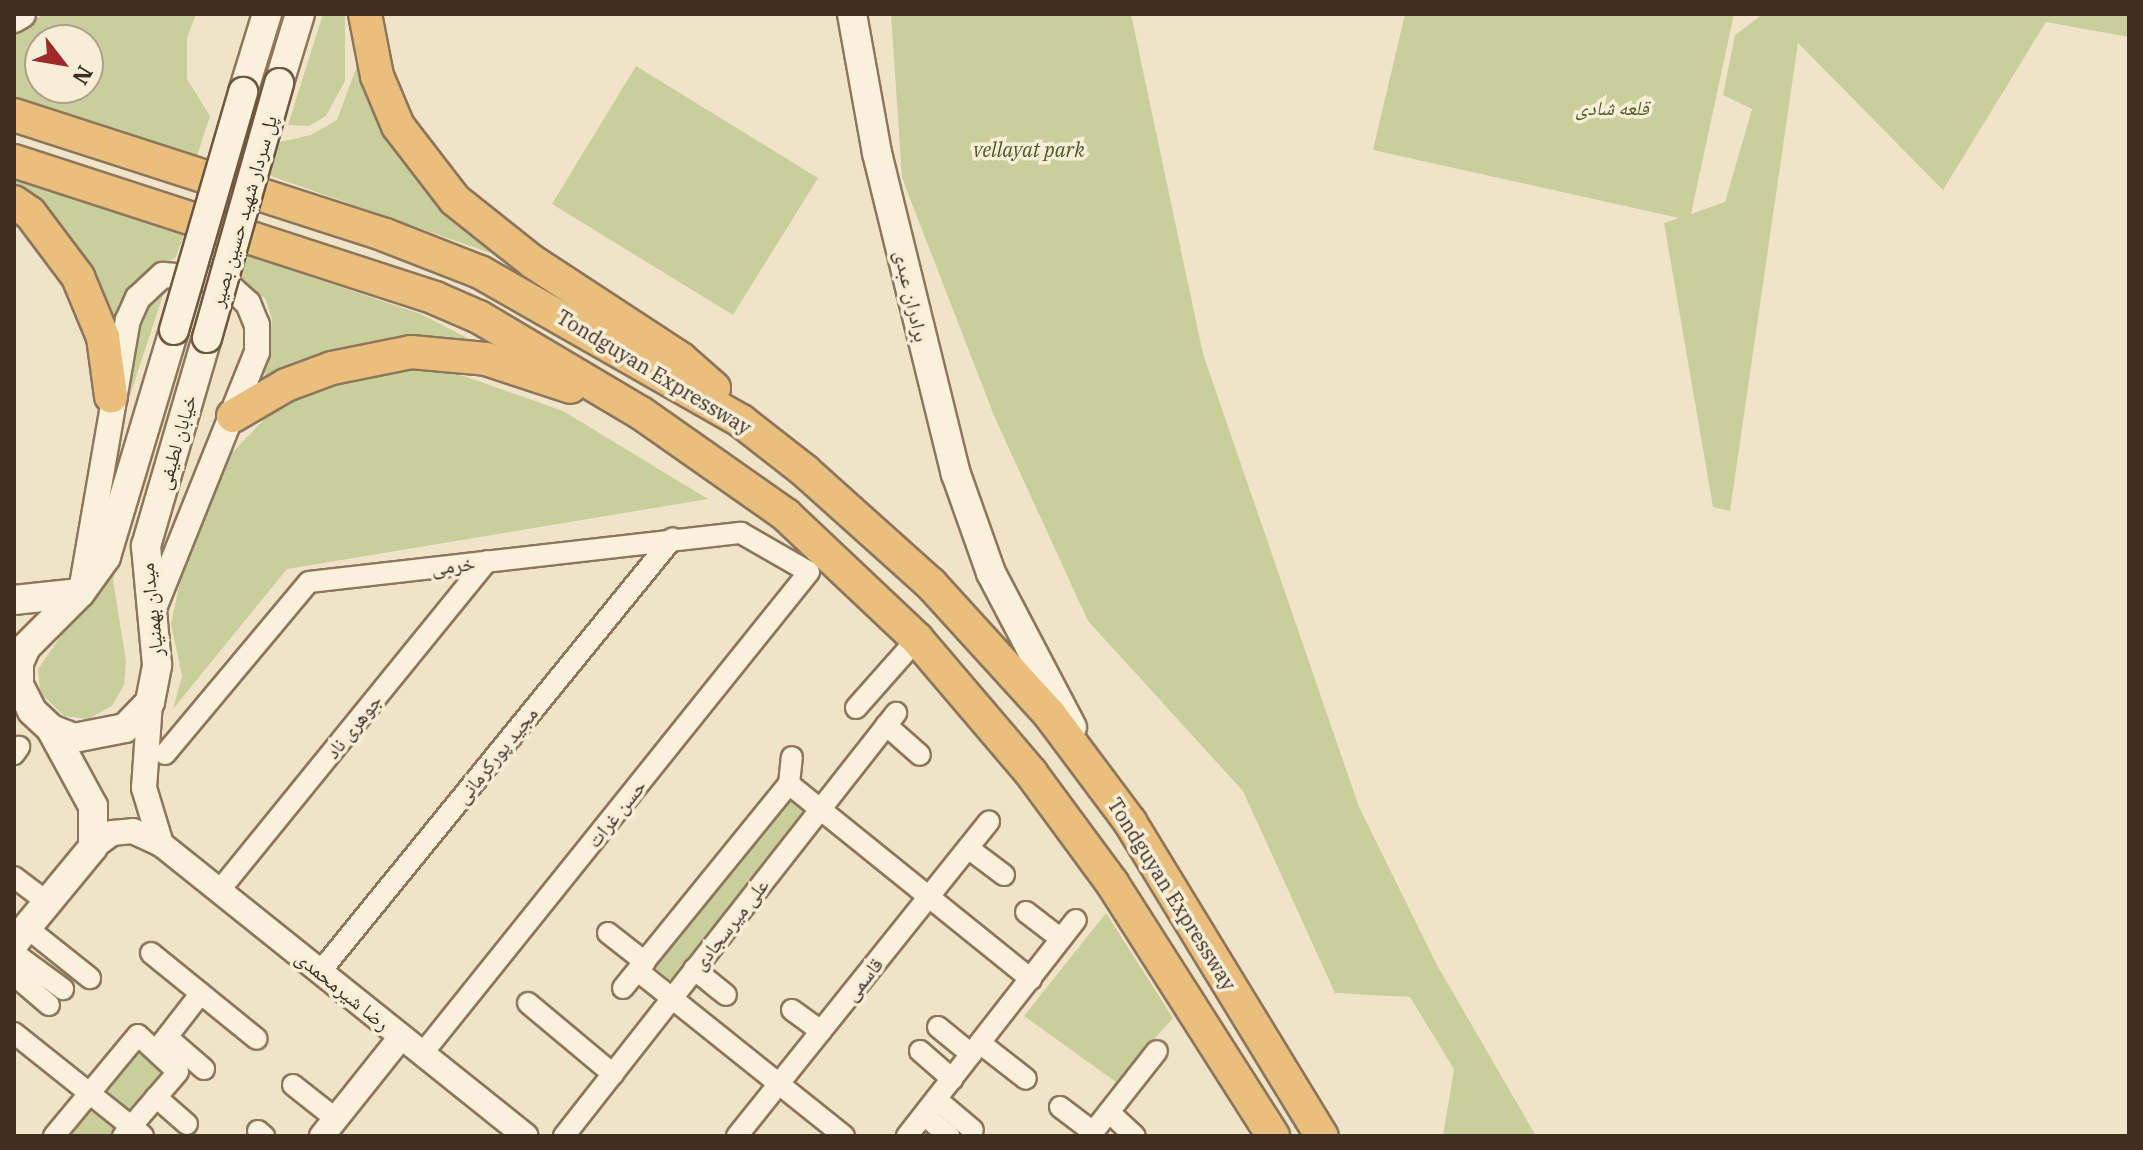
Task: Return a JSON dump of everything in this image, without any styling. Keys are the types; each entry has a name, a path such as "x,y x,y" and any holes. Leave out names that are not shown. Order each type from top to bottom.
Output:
{"highway":[{"path":"365,14 377,76 398,126 455,200 533,262 681,359 714,388 741,421"},
{"name":"Tondguyan Expressway","path":"14,115 385,235 480,272 741,421 849,507 931,584 1050,715 1130,822 1322,1136"},
{"name":"Tondguyan Expressway","path":"14,161 468,312 641,413 786,515 917,639 1031,773 1112,883 1273,1136"},
{"path":"14,202 30,213 78,277 103,337 111,396"},
{"path":"233,416 286,385 332,368 411,352 454,353 567,385 744,484"}],"main road":[{"path":"14,18 21,14"},
{"name":"پل سردار شهید حسین بصیر","path":"174,330 267,14"},
{"name":"پل سردار شهید حسین بصیر","path":"207,338 300,14"},
{"name":"برادران عبدی","path":"852,14 877,153 956,474 991,573 1056,700 1130,822"},
{"name":"خیابان لطیفی","path":"116,532 174,330"},
{"name":"خیابان لطیفی","path":"146,546 207,338"},
{"name":"میدان بهمنیار","path":"32,716 19,685 19,663 26,647 80,593 116,532"},
{"name":"میدان بهمنیار","path":"146,546 150,617 157,665 150,702"},
{"path":"14,600 80,593"},
{"path":"32,716 74,738 96,737 125,728 150,702"},
{"path":"20,935 93,847 93,806 32,716"}],"street":[{"path":"80,593 111,396 128,320 138,298 154,281 173,273 230,287 253,313 257,352 233,416 202,480 150,617"},
{"name":"خرمی","path":"165,754 309,582 673,538 741,533 809,572"},
{"name":"مجید پورکرمانی","path":"320,972 673,538"},
{"name":"جوهری ناد","path":"219,891 487,561"},
{"name":"حسن غرات","path":"422,1054 809,572"},
{"path":"856,708 917,639"},
{"path":"150,702 144,788 161,844"},
{"name":"علی میرسجادی","path":"564,1136 891,719 920,755"},
{"path":"623,988 789,784 792,757"},
{"path":"789,784 1031,979"},
{"name":"قاسمی","path":"737,1136 989,822"},
{"path":"93,847 112,833 133,831 161,844"},
{"name":"رضا شیرمحمدی","path":"161,844 525,1136"},
{"path":"968,848 1004,875"},
{"path":"14,877 47,902"},
{"path":"1026,912 1061,939"},
{"path":"907,1136 1076,920"},
{"path":"608,933 672,998 844,1136"},
{"path":"20,935 90,978"},
{"path":"14,953 63,989"},
{"path":"151,953 257,1039"},
{"path":"694,969 726,995"},
{"path":"14,975 49,1005"},
{"path":"161,1044 201,993"},
{"path":"528,1003 613,1074"},
{"path":"792,1010 821,1031"},
{"path":"938,1027 1026,1079"},
{"path":"14,1033 89,1092 133,1133 156,1097 178,1072 161,1044"},
{"path":"54,1136 138,1035 161,1044 204,1069"},
{"path":"293,1085 334,1129 401,1037"},
{"path":"920,1051 952,1079"},
{"path":"1060,1107 1091,1134 1157,1051"},
{"path":"156,1097 187,1124"},
{"path":"930,1107 973,1130"},
{"path":"930,1107 949,1136"},
{"path":"1109,1112 1135,1136"}],"green space":[{"path":"44,14 196,14 187,38 187,79 210,116 197,156 27,104 104,104 104,24 29,24"},
{"path":"323,14 345,14 345,81 326,116 309,126 288,125"},
{"name":"vellayat park","path":"891,14 1131,14 1203,354 1359,807 1437,965 1536,1136 1443,1136 1454,1069 1410,997 1335,993 1243,791 1088,621 995,418 902,178"},
{"name":"قلعه شادی","path":"1405,14 1734,14 1691,214 1725,202 1752,109 1723,95 1735,35 1763,14 2129,14 2129,37 2046,22 1943,190 1798,43 1730,511 1713,507 1664,223 1679,218 1373,150"},
{"path":"24,27 24,103 14,100 14,34"},
{"path":"359,60 492,244 490,253 268,175 275,143 311,135 337,120"},
{"path":"636,66 818,178 733,315 552,204"},
{"path":"14,175 185,231 176,257 136,282 112,327 104,295 83,258 56,221 14,187"},
{"path":"243,254 421,314 475,342 412,335 264,379 272,320 266,300 238,274"},
{"path":"167,283 116,438 137,316"},
{"path":"402,366 464,376 563,411 708,499 287,569 173,709 182,676 171,624 185,558 231,454 272,411 340,380"},
{"path":"118,553 113,580 126,661 124,685 112,706 88,719 64,716 40,693 38,669"},
{"path":"783,796 809,816 675,984 649,963"},
{"path":"1106,913 1173,1018 1116,1082 1024,1016"},
{"path":"135,1050 165,1074 112,1136 64,1136"}]}
